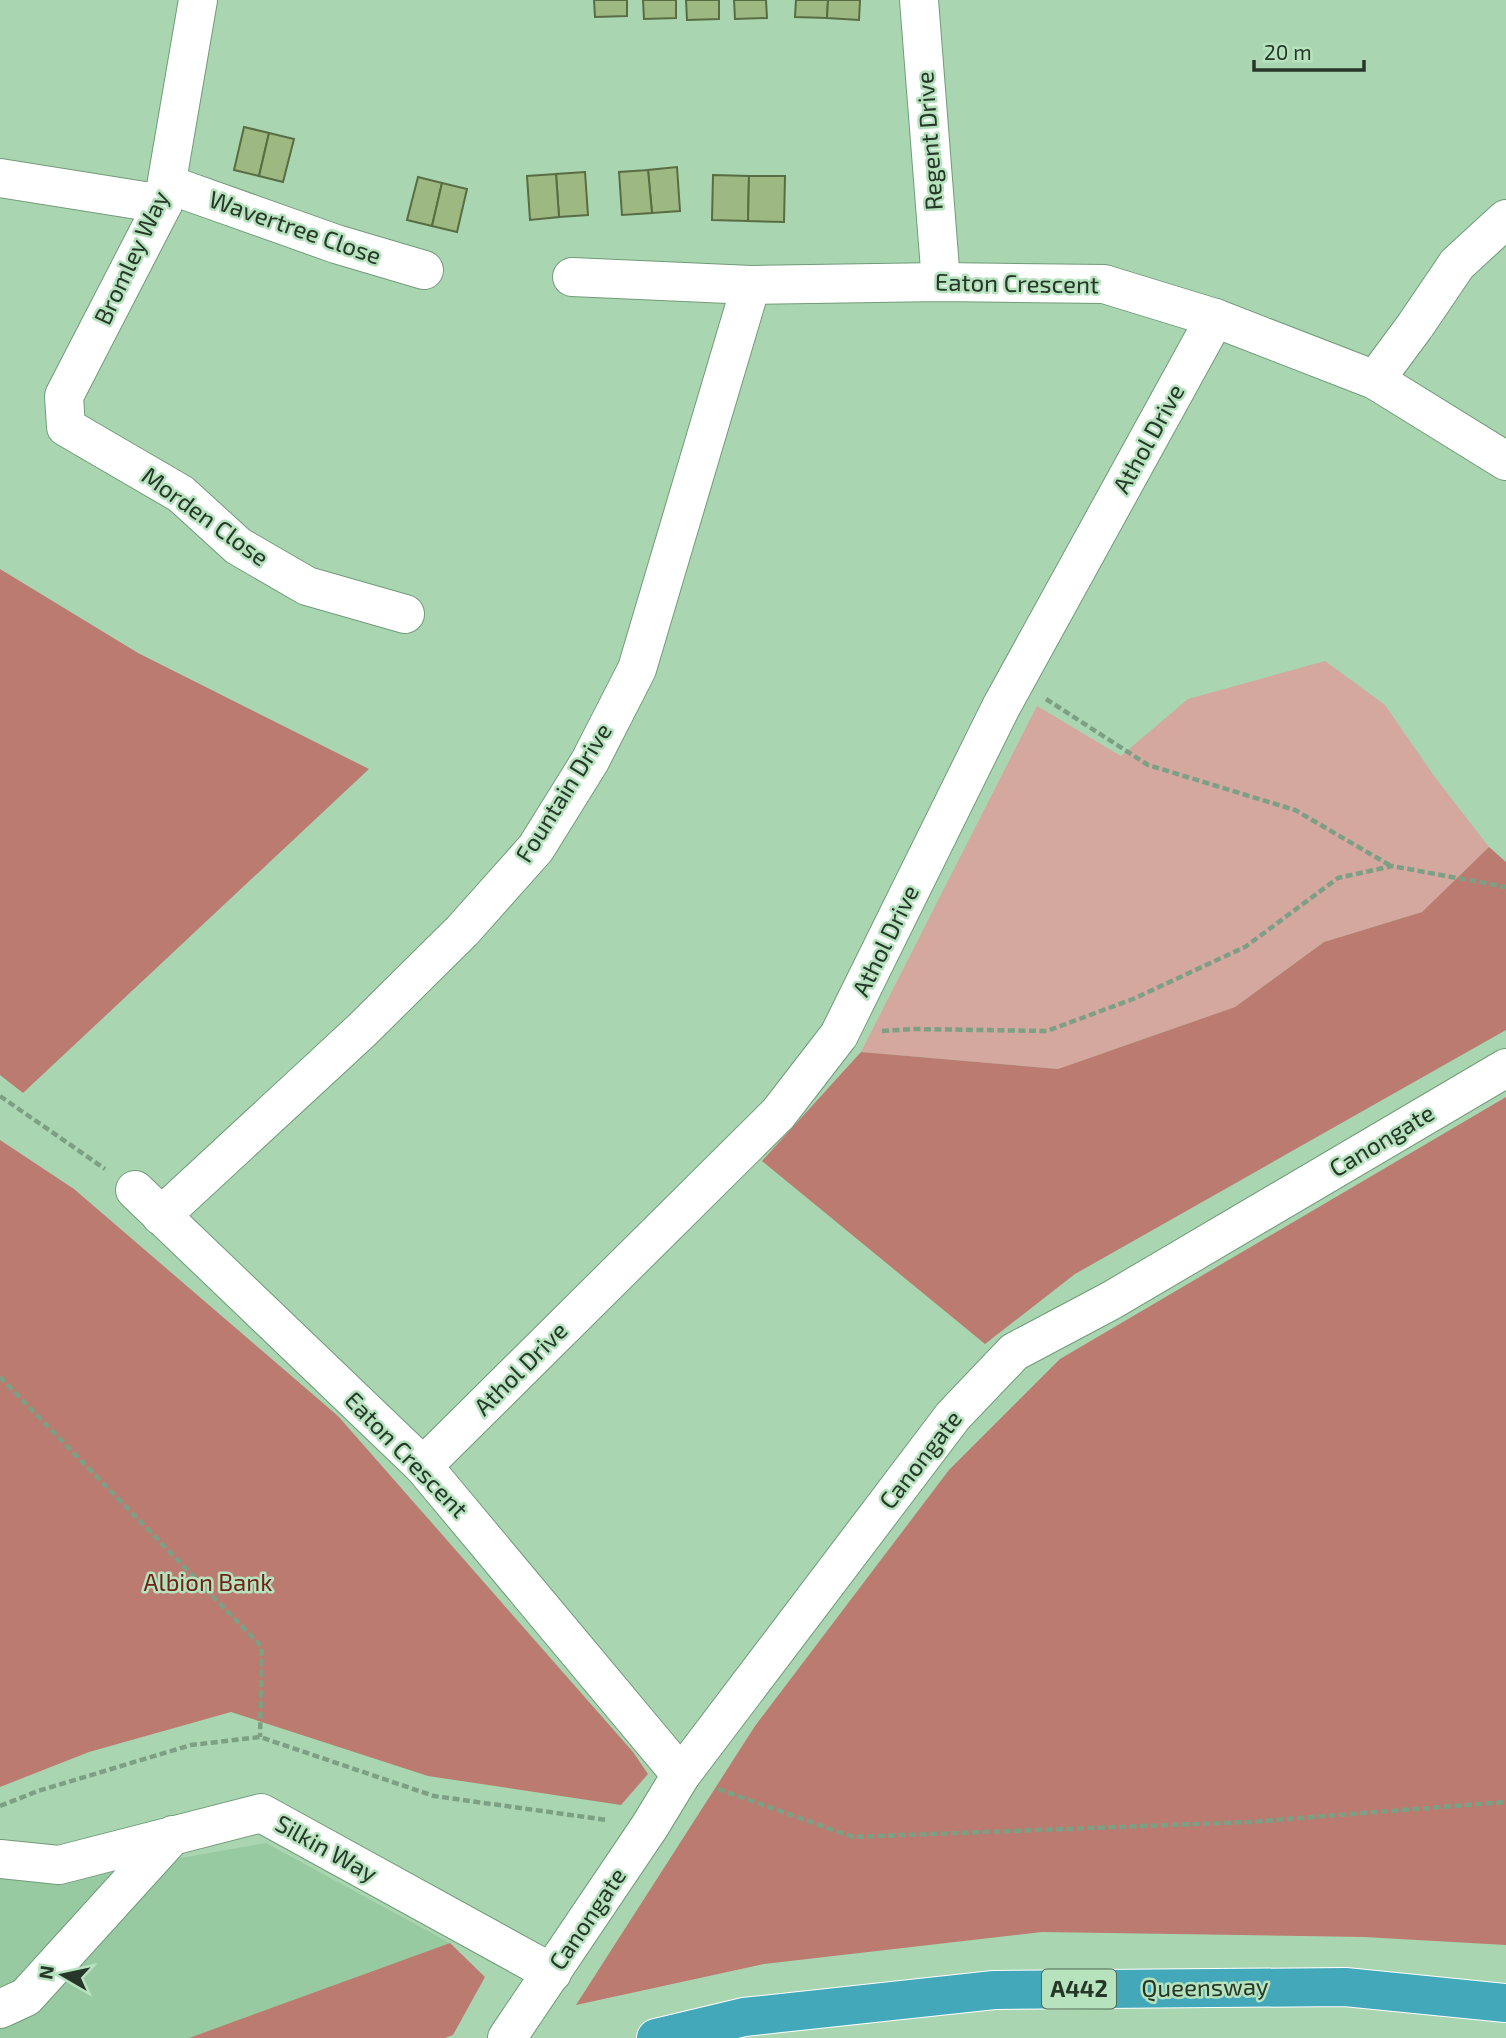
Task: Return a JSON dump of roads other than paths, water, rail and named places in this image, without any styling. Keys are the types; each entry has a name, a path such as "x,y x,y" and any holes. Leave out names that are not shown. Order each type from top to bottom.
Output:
{"highway":[{"name":"Queensway","path":"656,2038 744,2017 994,1990 1345,1987 1506,2003"}],"street":[{"name":"Bromley Way","path":"66,427 64,396 165,194 198,0"},
{"name":"Regent Drive","path":"919,0 941,282"},
{"name":"Wavertree Close","path":"0,178 165,194 424,270"},
{"path":"1375,380 1457,264 1506,219"},
{"name":"Eaton Crescent","path":"572,276 751,285 941,282 1104,284 1215,318 1375,380 1506,461"},
{"name":"Fountain Drive","path":"148,1203 362,1030 463,930 536,848 590,761 637,669 751,285"},
{"name":"Athol Drive","path":"423,1466 778,1114 839,1035 1016,680 1215,318"},
{"name":"Morden Close","path":"66,427 181,494 238,546 307,586 405,614"},
{"name":"Canongate","path":"507,2038 650,1826 681,1775 953,1416 1014,1352 1195,1252 1506,1068"},
{"name":"Eaton Crescent","path":"148,1203 423,1466 681,1775"},
{"name":"Silkin Way","path":"0,1859 59,1865 261,1812 552,1973"},
{"path":"0,2009 26,1997 173,1835"}],"park label":[{"name":"Albion Bank","path":"208,1583"}]}
